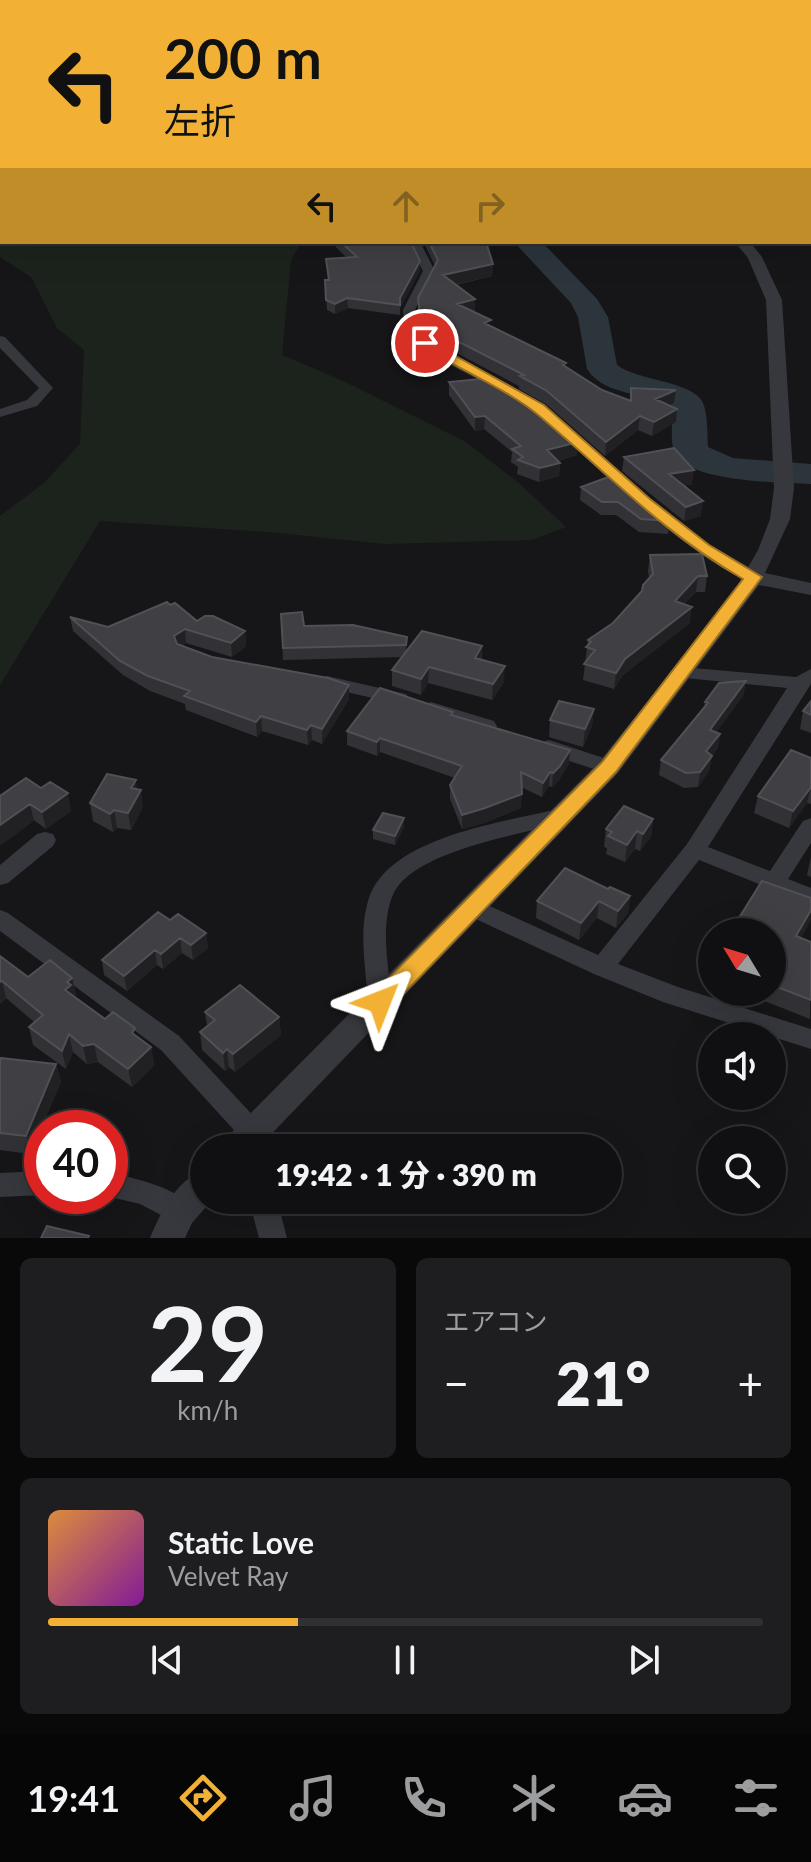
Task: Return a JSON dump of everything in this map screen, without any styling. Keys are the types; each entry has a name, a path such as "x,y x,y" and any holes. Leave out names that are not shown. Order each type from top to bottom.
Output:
{"street":[{"path":"415,244 429,271 409,310 410,331 444,356 527,401"},
{"path":"252,1134 609,767 753,577 780,519 784,488 774,300 755,257 744,244"},
{"path":"0,340 46,388 40,400 24,408 0,413"},
{"path":"548,416 703,548 753,577 811,589"},
{"path":"682,673 806,679"},
{"path":"307,679 381,692 609,767"},
{"path":"602,967 695,850 806,679"},
{"path":"380,1002 376,939 381,894 399,870 434,849 562,816"},
{"path":"774,883 811,826"},
{"path":"0,877 45,840"},
{"path":"695,850 811,897"},
{"path":"473,908 672,995 811,1039"},
{"path":"0,919 170,1043 236,1134"},
{"path":"0,1185 24,1184"},
{"path":"128,1189 145,1193 173,1225 190,1203"},
{"path":"267,1214 273,1238"}],"shaded area":[{"path":"0,244 301,244 291,260 282,355 341,380 466,442 520,484 566,527 532,540 385,544 269,532 100,521 0,685 0,516 44,483 80,444 84,350 57,328 32,278 0,257"}],"building":[{"path":"343,244 412,244 420,261 400,298 400,305 347,298 335,304 326,300 325,280 329,280 326,259 357,257"},
{"path":"430,244 487,244 493,264 443,275 475,299 457,304 491,320 484,323 566,363 563,365 602,390 631,401 631,388 676,390 655,399 677,409 654,422 640,416 606,442 547,391 520,376 524,375 451,338 420,316 418,298 438,260"},
{"path":"491,378 533,401 578,442 547,450 560,463 540,468 518,460 523,457 512,449 521,446 485,416 475,417 449,382"},
{"path":"674,448 694,470 669,474 703,501 686,507 624,457"},
{"path":"614,475 670,521 641,519 618,502 602,502 581,487"},
{"path":"702,554 707,576 698,576 675,601 692,607 625,659 616,673 584,664 595,650 586,647 591,642 588,640 613,623 653,574 650,555"},
{"path":"167,602 170,605 175,603 197,621 213,616 245,631 231,643 185,629 174,636 177,644 212,657 328,678 349,685 322,729 311,725 307,730 261,716 256,722 184,696 190,691 148,676 120,661 70,617 108,627"},
{"path":"302,612 304,626 353,625 407,637 406,645 283,648 281,614"},
{"path":"422,631 482,646 475,658 505,666 493,684 429,667 421,679 392,670"},
{"path":"746,681 710,730 720,734 706,751 712,756 700,772 686,773 661,760 708,703 705,702 719,683"},
{"path":"380,688 453,712 451,715 570,750 543,783 521,772 522,794 462,815 450,785 462,766 380,738 377,742 347,731"},
{"path":"559,701 594,709 585,729 550,720"},
{"path":"811,701 811,715 803,711"},
{"path":"791,750 811,758 811,787 793,811 758,796"},
{"path":"107,774 136,780 131,788 141,790 128,813 114,810 110,814 90,803"},
{"path":"26,778 41,788 50,782 68,793 42,812 30,804 0,825 0,796"},
{"path":"624,806 653,819 643,834 637,831 627,845 608,836 612,832 606,829"},
{"path":"383,813 404,818 395,836 373,830"},
{"path":"565,868 630,896 618,911 599,901 581,923 537,901"},
{"path":"762,881 811,898 811,910 796,936 811,942 811,1000 786,990 786,918 739,918"},
{"path":"158,912 170,920 178,914 206,933 191,945 180,938 161,954 155,950 124,976 102,960"},
{"path":"0,956 28,977 50,960 72,978 67,982 71,985 65,990 105,1019 113,1012 135,1028 132,1033 151,1047 128,1069 94,1044 83,1046 69,1034 62,1051 29,1027 43,1015 0,982"},
{"path":"240,985 279,1017 233,1054 227,1049 223,1053 200,1032 215,1020 205,1012"},
{"path":"1,1058 56,1064 37,1110 24,1110 24,1136 0,1133"},
{"path":"47,1226 89,1236 41,1238"}],"waterway":[{"path":"529,244 583,299 593,317 602,369 621,381 668,393 688,404 691,452 733,468 811,474"}],"route":[{"path":"380,1002 609,767 741,597 753,577 703,548 644,503 539,409 425,343"}]}
